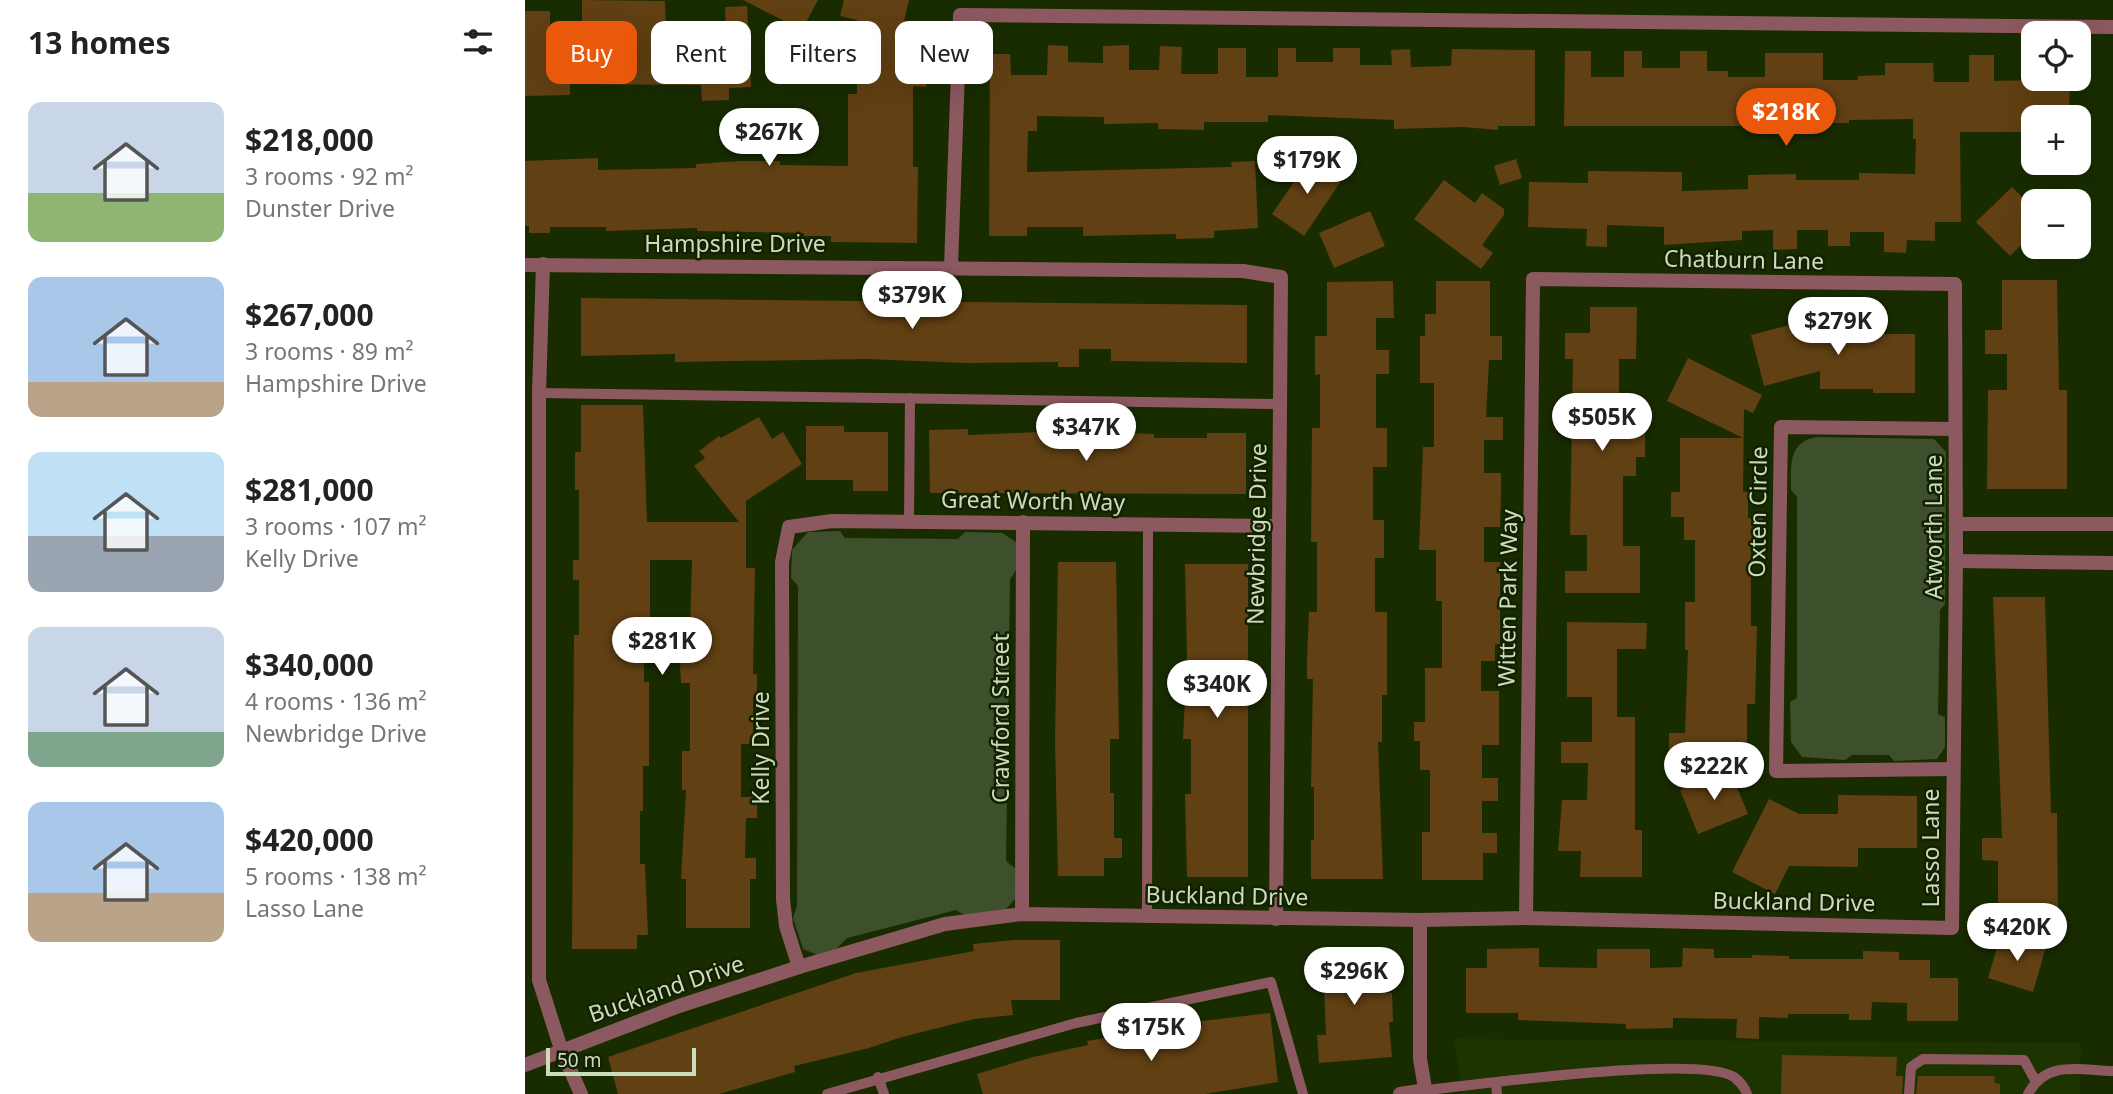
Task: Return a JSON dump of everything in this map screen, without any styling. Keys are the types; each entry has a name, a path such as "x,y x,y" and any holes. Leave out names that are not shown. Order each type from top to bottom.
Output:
{"street":[{"path":"951,267 960,15 2113,27"},
{"path":"543,264 539,393 539,980 561,1049 581,1094"},
{"name":"Hampshire Drive","path":"525,265 1243,271 1281,277"},
{"name":"Newbridge Drive","path":"1276,919 1281,277"},
{"name":"Chatburn Lane","path":"1533,279 1955,284"},
{"name":"Witten Park Way","path":"1526,918 1533,279"},
{"name":"Atworth Lane","path":"1953,769 1956,561 1955,284"},
{"name":"Oxten Circle","path":"1953,769 1776,771 1781,427 1955,429"},
{"name":"Great Worth Way","path":"789,527 832,521 1278,526"},
{"name":"Crawford Street","path":"1022,914 1023,522"},
{"path":"1956,524 2113,524"},
{"name":"Kelly Drive","path":"789,527 782,562 783,899 786,926 799,967"},
{"path":"1956,561 2113,563"},
{"name":"Lasso Lane","path":"1952,928 1953,769"},
{"name":"Buckland Drive","path":"525,1065 561,1049 799,967 945,924 1022,914 1276,919 1526,918 1952,928"},
{"path":"1400,1094 1426,1092 1420,1059 1420,920"}],"lane":[{"path":"539,393 1280,404"},
{"path":"909,522 910,398"},
{"path":"1147,916 1148,524"},
{"path":"827,1094 878,1077 1076,1023 1271,982 1303,1094"},
{"path":"1909,1094 1912,1067 1923,1059 2024,1060 2035,1080"},
{"path":"1426,1092 1628,1069 1712,1071 1733,1077 1747,1094"},
{"path":"2028,1094 2035,1080 2056,1070 2113,1071"},
{"path":"878,1077 884,1094"},
{"path":"1496,1083 1497,1094"}],"shaded area":[{"path":"1816,437 1934,439 1946,452 1945,604 1940,610 1938,714 1945,717 1945,747 1937,759 1894,761 1889,755 1852,755 1845,760 1802,757 1791,742 1790,702 1797,698 1797,497 1791,490 1792,464 1800,444"},
{"path":"840,531 845,538 958,539 965,532 1002,533 1016,542 1017,568 1010,580 1006,861 1015,868 1015,899 1004,911 964,915 956,910 847,938 836,949 818,955 803,949 793,918 797,906 798,586 791,578 792,550 808,532"},
{"path":"1453,1039 2081,1043 2080,1094 1463,1094"}],"building":[{"path":"582,0 665,1 666,21 651,21 651,84 751,84 751,87 729,88 729,100 702,101 701,85 570,84 637,84 637,21 582,21"},
{"path":"743,0 818,0 807,21 784,21"},
{"path":"844,0 909,0 904,21 895,21 895,84 926,84 926,87 913,86 913,167 918,167 917,243 831,242 831,236 804,236 804,233 697,231 697,228 606,231 606,227 550,227 550,233 529,233 529,226 525,226 525,161 598,158 598,170 696,168 696,164 741,161 780,161 780,165 848,166 848,94 857,94 857,84 881,84 881,21 857,21 840,16"},
{"path":"747,6 748,21 726,21 725,7"},
{"path":"525,11 550,11 550,21 546,21 546,84 570,84 570,95 525,96"},
{"path":"1048,45 1068,46 1068,62 1103,63 1103,46 1129,45 1129,70 1159,70 1160,46 1182,47 1181,74 1218,74 1218,48 1246,48 1246,77 1278,77 1278,48 1296,48 1296,62 1333,62 1333,48 1360,48 1360,65 1392,65 1391,50 1410,49 1411,67 1451,66 1452,49 1535,50 1535,126 1498,126 1498,130 1463,127 1394,129 1394,120 1268,115 1268,122 1204,122 1204,130 1158,129 1158,123 1104,124 1104,117 1037,116 1037,131 1028,131 1027,172 1232,167 1231,162 1255,161 1258,228 1214,231 1214,238 1176,239 1176,234 1083,236 1083,227 1027,227 1027,236 989,236 990,84 993,84 993,54 1010,54 1011,75 1047,75"},
{"path":"1565,51 1591,51 1591,77 1624,77 1624,51 1642,51 1642,68 1680,68 1680,51 1707,51 1707,71 1728,71 1728,77 1765,77 1765,53 1823,53 1823,80 1858,80 1858,76 1885,75 1885,63 1933,63 1934,82 1969,82 1969,55 1994,55 1994,81 2021,80 2021,91 2070,91 2069,105 2021,105 2021,132 1960,132 1961,222 1935,222 1935,241 1907,240 1906,253 1884,252 1884,232 1850,232 1850,246 1828,246 1828,230 1797,230 1797,249 1773,250 1773,230 1742,231 1742,240 1664,245 1664,227 1607,225 1607,247 1586,246 1587,229 1528,227 1529,182 1588,183 1588,171 1682,172 1682,191 1748,189 1748,175 1796,174 1796,180 1859,180 1859,173 1915,174 1916,139 1913,139 1913,119 1849,120 1849,123 1769,123 1769,126 1564,126"},
{"path":"1311,157 1343,178 1304,236 1272,214"},
{"path":"1516,159 1522,178 1500,185 1494,166"},
{"path":"1444,180 1475,203 1482,193 1504,209 1504,215 1482,245 1493,253 1481,269 1414,219"},
{"path":"2012,187 2021,196 2021,245 2010,256 1976,222"},
{"path":"1370,211 1385,246 1334,268 1319,233"},
{"path":"2002,280 2057,280 2059,390 2067,390 2067,489 1987,489 1988,390 2007,390 2007,354 1985,354 1985,330 2002,330"},
{"path":"1393,281 1394,318 1376,318 1376,350 1389,350 1389,374 1376,374 1376,428 1387,428 1387,467 1373,467 1373,520 1384,520 1384,558 1375,558 1375,612 1387,612 1387,695 1382,695 1382,742 1378,742 1383,879 1311,879 1311,840 1314,840 1314,787 1311,787 1313,679 1307,679 1307,658 1309,612 1317,612 1317,542 1311,542 1312,428 1320,428 1320,374 1315,375 1315,336 1327,336 1327,282"},
{"path":"1436,281 1490,281 1490,336 1502,336 1502,360 1489,360 1486,417 1503,417 1503,440 1484,440 1484,473 1501,473 1501,495 1500,527 1484,527 1484,562 1500,562 1500,644 1495,644 1495,661 1481,661 1481,691 1499,691 1499,745 1482,745 1482,778 1498,778 1498,801 1482,801 1482,833 1497,833 1497,853 1483,853 1483,880 1422,880 1422,832 1430,832 1430,770 1420,770 1420,741 1414,741 1414,722 1425,722 1425,668 1442,668 1442,601 1436,601 1436,550 1419,550 1423,447 1434,447 1434,383 1420,383 1420,336 1425,336 1425,314 1436,314"},
{"path":"581,298 1247,305 1247,363 1111,361 1111,349 1079,349 1079,367 1058,367 1058,362 966,363 866,359 675,362 675,354 581,356"},
{"path":"1590,307 1637,307 1636,359 1619,359 1619,431 1645,431 1645,457 1636,457 1636,476 1623,476 1623,546 1640,546 1640,593 1565,593 1565,571 1587,571 1587,535 1570,535 1573,359 1565,359 1565,333 1590,333"},
{"path":"1809,320 1854,320 1854,334 1915,334 1915,393 1873,393 1873,389 1820,389 1820,371 1764,386 1751,335"},
{"path":"1688,358 1762,395 1753,413 1744,409 1743,492 1748,492 1748,518 1763,518 1763,540 1751,540 1751,626 1757,626 1755,704 1747,704 1747,742 1736,742 1736,759 1669,758 1669,733 1685,733 1688,650 1685,650 1685,602 1695,602 1695,540 1684,540 1684,517 1671,517 1671,492 1680,492 1680,438 1743,438 1667,401"},
{"path":"581,405 643,405 647,522 739,522 694,466 705,458 699,451 719,436 721,438 759,417 772,439 783,432 802,464 746,501 746,568 755,568 753,674 757,674 757,697 753,697 753,744 741,744 741,797 757,797 757,818 746,818 745,858 756,858 756,879 750,879 750,928 686,928 686,879 681,879 686,790 682,790 682,751 690,751 690,683 681,683 678,628 690,628 692,560 650,560 650,627 644,627 644,682 649,682 649,766 643,766 643,811 640,811 640,864 645,864 648,935 637,935 637,949 572,949 574,635 579,635 579,580 573,580 573,560 579,560 579,490 575,490 575,452 581,452"},
{"path":"806,426 844,426 844,432 888,432 888,491 853,491 853,480 806,480"},
{"path":"968,429 968,435 1064,431 1154,434 1154,438 1207,438 1207,433 1246,433 1246,494 930,493 929,430"},
{"path":"1058,562 1116,562 1119,739 1110,739 1110,793 1114,793 1114,838 1122,838 1122,858 1104,858 1104,876 1058,876 1055,739"},
{"path":"1185,564 1248,564 1248,877 1187,877 1185,794 1191,794 1191,739 1183,739 1187,656"},
{"path":"1993,597 2045,597 2051,813 2057,813 2058,912 1998,912 1998,861 1982,860 1982,838 2002,838"},
{"path":"1567,622 1647,623 1646,649 1617,649 1617,717 1635,717 1635,830 1642,830 1642,877 1580,877 1581,851 1558,851 1562,800 1587,800 1588,763 1561,763 1561,742 1592,742 1592,697 1567,697"},
{"path":"1730,770 1748,814 1698,834 1680,790"},
{"path":"1838,795 1917,796 1917,848 1858,848 1858,867 1789,866 1775,894 1732,872 1769,799 1799,814 1838,814"},
{"path":"2001,934 2046,947 2033,992 1988,978"},
{"path":"1014,940 1060,940 1060,1000 1011,1000 1013,1015 974,1019 794,1066 795,1072 719,1094 618,1094 608,1057 856,973 974,951 973,944"},
{"path":"1539,948 1539,967 1597,968 1597,949 1650,949 1650,968 1682,967 1683,948 1714,949 1714,958 1752,958 1752,955 1789,956 1789,959 1863,959 1863,951 1899,952 1899,960 1930,960 1930,978 1958,978 1958,1021 1907,1021 1907,1003 1872,1002 1871,1020 1849,1020 1849,1014 1759,1017 1759,1039 1736,1038 1737,1019 1673,1018 1673,1028 1626,1029 1626,1024 1518,1020 1518,1013 1466,1013 1466,968 1487,968 1487,949"},
{"path":"1383,951 1385,993 1392,993 1393,1022 1389,1022 1392,1057 1319,1063 1317,1035 1326,1035 1324,986 1313,986 1311,956"},
{"path":"1270,1013 1278,1082 1205,1094 983,1094 977,1074 1033,1057 1088,1045 1087,1041 1116,1036 1117,1042 1202,1026 1202,1021"},
{"path":"1782,1055 1897,1057 1896,1076 1903,1076 1902,1094 1781,1094"},
{"path":"1918,1076 1995,1076 1994,1083 2000,1084 2000,1094 1916,1094"}]}
